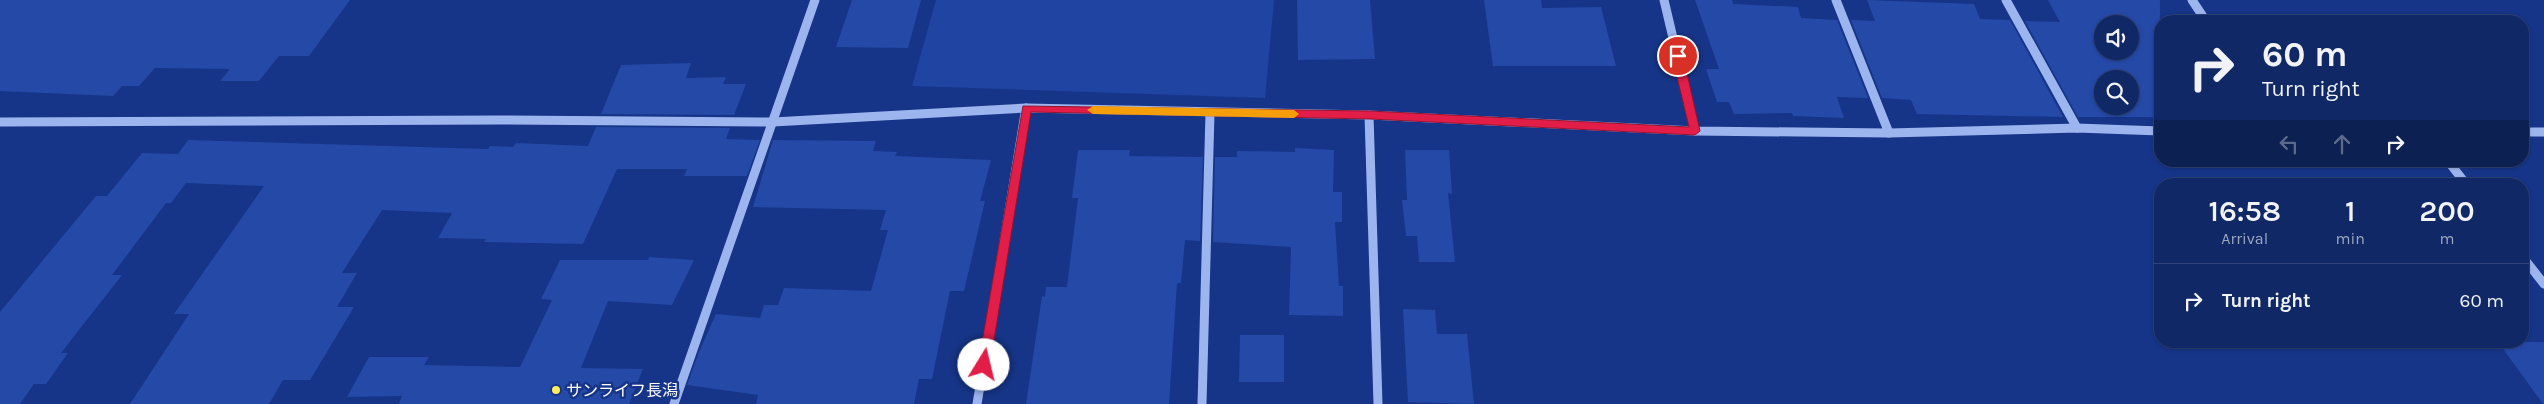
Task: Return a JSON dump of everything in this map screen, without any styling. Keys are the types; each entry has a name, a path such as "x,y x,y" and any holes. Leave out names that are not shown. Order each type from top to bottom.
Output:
{"street":[{"path":"674,404 814,0"},
{"path":"1664,0 1695,131"},
{"path":"1836,0 1889,133"},
{"path":"2006,0 2077,128"},
{"path":"2192,0 2202,15"},
{"path":"977,404 1026,108"},
{"path":"0,122 509,120 773,122 1026,108 1370,115 1695,131 1889,133 2077,128 2154,131"},
{"path":"1202,404 1210,113"},
{"path":"1370,115 1378,404"},
{"path":"2529,132 2544,132"},
{"path":"2453,167 2461,178"},
{"path":"2529,265 2544,284"}],"shaded area":[{"path":"936,0 1274,0 1265,98 912,86"}],"building":[{"path":"0,0 350,0 309,56 279,56 259,81 220,81 230,69 155,68 139,86 122,86 113,96 0,91"},
{"path":"852,0 921,0 908,48 836,47"},
{"path":"1297,0 1370,0 1375,59 1298,60"},
{"path":"1484,0 1541,0 1542,8 1601,7 1616,66 1493,66"},
{"path":"1695,0 1732,0 1733,4 1798,7 1801,18 1837,20 1868,98 1837,97 1844,118 1793,116 1792,113 1734,114 1729,102 1717,102 1706,69 1719,69"},
{"path":"1867,0 1974,4 1980,19 2010,20 2063,117 1917,114 1911,100 1882,98 1851,20 1875,21"},
{"path":"2048,0 2160,0 2160,15 2154,15 2154,117 2078,117 2025,21 2060,22"},
{"path":"691,63 686,78 726,77 723,84 746,84 734,115 601,114 621,65"},
{"path":"596,127 730,128 726,139 760,140 747,176 684,176 687,169 617,169 583,244 484,242 486,239 438,238 452,213 382,210 342,273 357,273 337,307 354,307 310,380 283,380 269,404 130,404 189,314 174,314 264,186 186,183 171,203 166,203 112,275 122,275 61,353 68,353 46,384 34,384 20,404 0,404 0,312 96,196 107,196 142,153 178,154 188,140 488,149 490,146 513,147 516,143 588,146"},
{"path":"773,140 876,141 873,151 897,152 895,156 991,160 980,201 985,201 964,291 950,291 932,379 919,379 914,404 756,404 758,395 687,385 716,314 760,318 764,305 778,305 784,288 871,291 888,230 880,230 886,210 753,207"},
{"path":"1295,148 1334,150 1333,192 1342,192 1342,222 1335,222 1339,286 1343,286 1343,316 1289,315 1291,247 1213,242 1215,157 1237,157 1237,151 1295,152"},
{"path":"1078,150 1130,150 1129,156 1203,157 1200,241 1185,240 1181,283 1177,283 1169,404 1026,404 1042,296 1045,297 1046,287 1067,287 1078,198 1072,198"},
{"path":"1405,150 1449,150 1452,194 1448,193 1455,262 1419,262 1417,236 1406,236 1402,200 1407,200"},
{"path":"649,257 694,260 672,305 608,301 581,368 643,369 629,404 399,404 402,396 347,397 369,357 429,357 424,365 520,367 552,300 541,299 560,260 648,260"},
{"path":"1403,309 1435,310 1437,334 1467,334 1474,404 1408,402"},
{"path":"1240,335 1284,335 1284,382 1239,382"},
{"path":"2529,342 2544,342 2543,404 2502,348 2529,348"}],"slow traffic":[{"path":"1093,110 1294,114"}],"place":[{"name":"サンライフ長潟","path":"556,390"}],"route":[{"path":"984,365 1026,108 1238,114 1370,115 1695,131 1678,56"}]}
